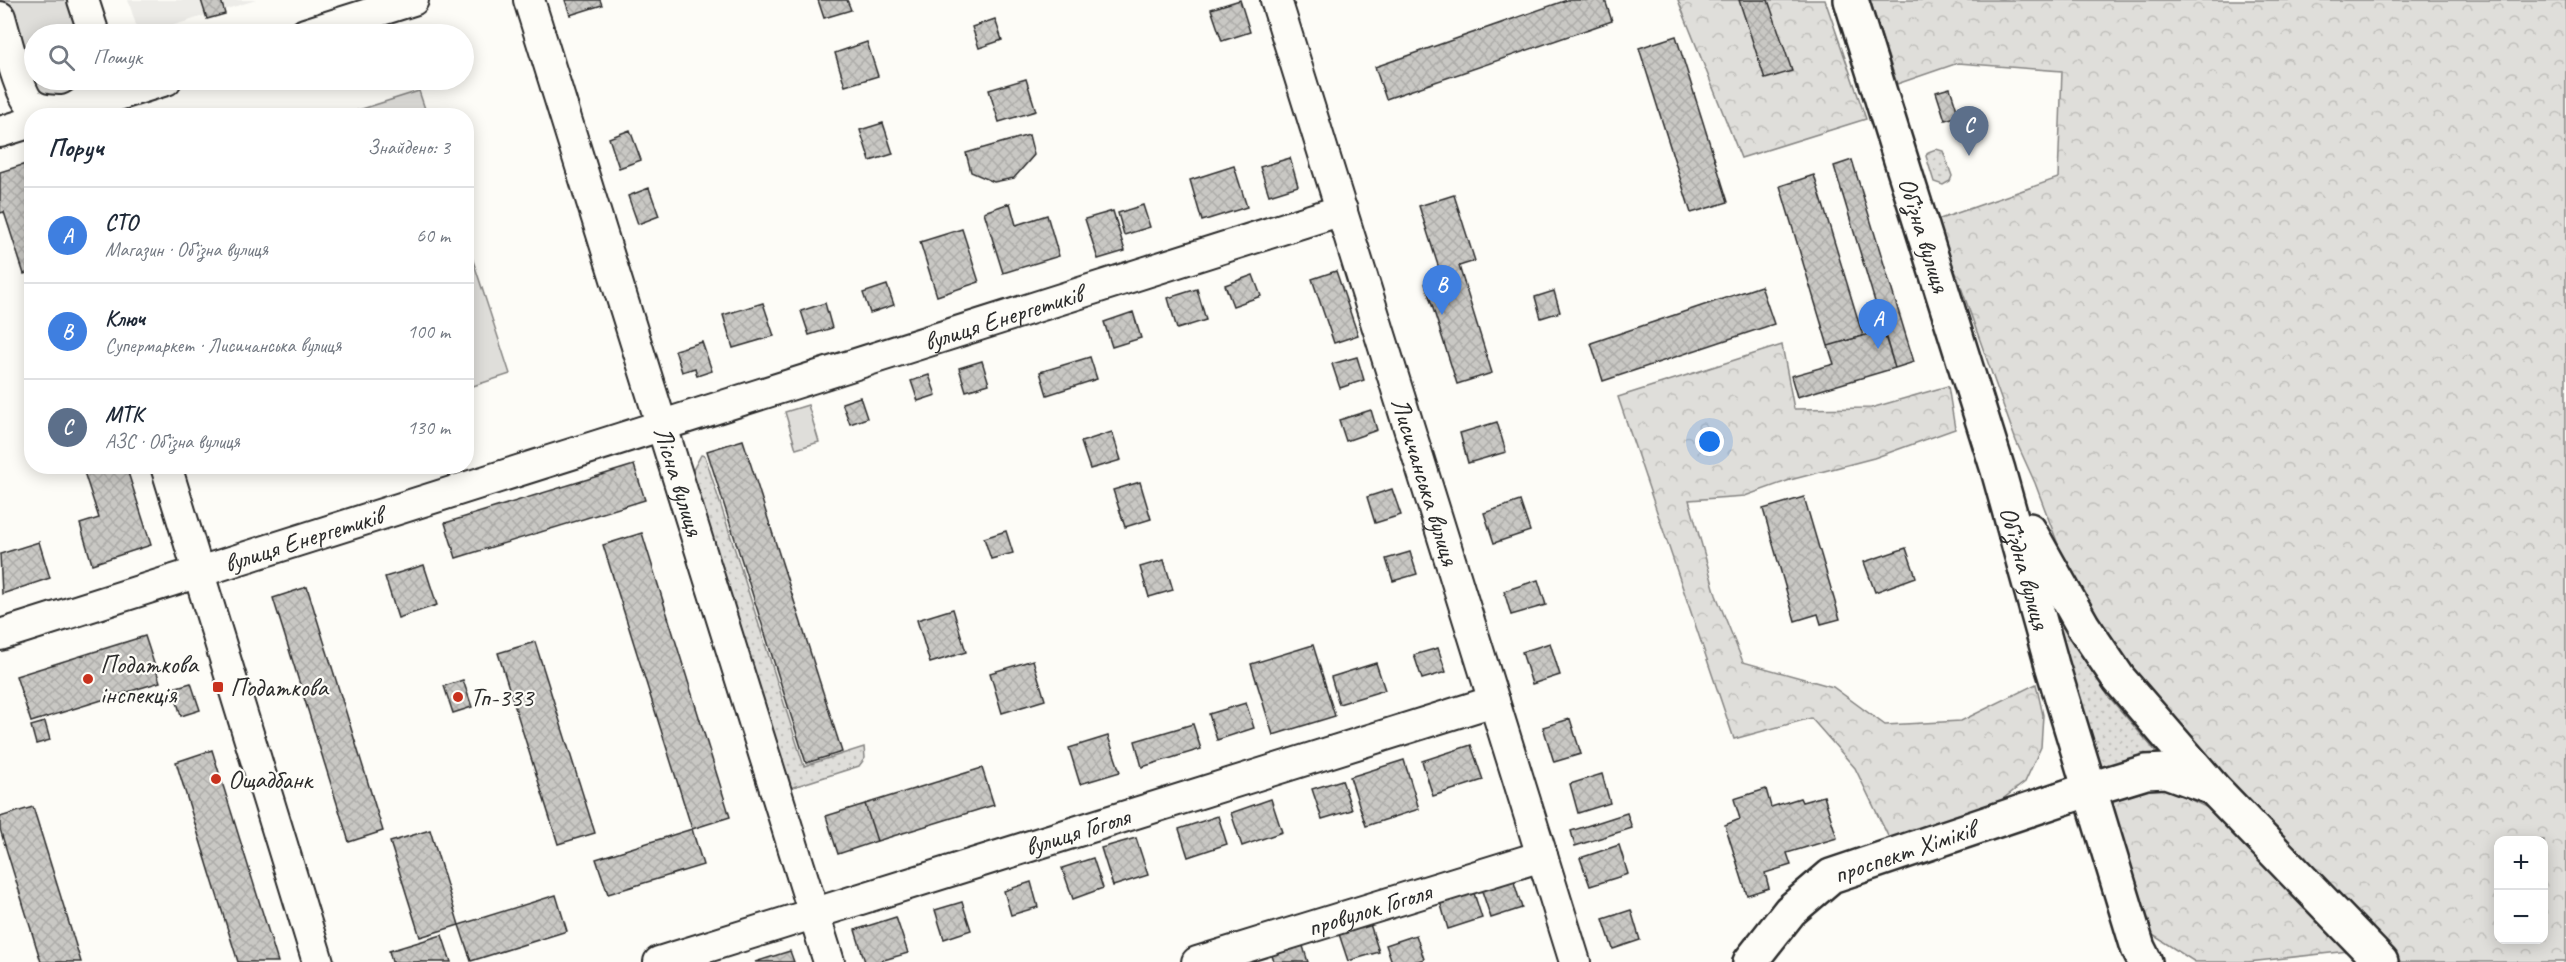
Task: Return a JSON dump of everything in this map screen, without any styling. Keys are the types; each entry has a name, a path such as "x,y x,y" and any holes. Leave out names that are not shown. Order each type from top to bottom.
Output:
{"main road":[{"name":"Об’їзна вулиця","path":"1851,0 1998,470"},
{"name":"Об’їздна вулиця","path":"1998,470 2052,665 2138,948 2145,962"},
{"path":"1998,470 2052,574 2119,680 2214,789 2381,962"},
{"name":"проспект Хіміків","path":"1750,962 1790,911 1831,876 2146,772 2166,771 2214,789"}],"street":[{"path":"83,0 91,24"},
{"path":"337,24 413,0"},
{"name":"Лісна вулиця","path":"529,0 829,962"},
{"name":"Лисичанська вулиця","path":"1276,0 1575,962"},
{"path":"0,17 24,89"},
{"path":"24,90 28,101 37,108"},
{"path":"72,108 97,90"},
{"path":"81,108 136,90"},
{"path":"0,132 24,124"},
{"name":"вулиця Енергетиків","path":"0,635 1342,210"},
{"path":"168,474 318,962"},
{"name":"вулиця Гоголя","path":"659,962 1494,701"},
{"name":"провулок Гоголя","path":"1197,962 1542,856"}],"shaded area":[{"path":"128,0 256,0 178,24 136,24"}],"green space":[{"path":"5,0 72,0 79,24 24,24 24,61"},
{"path":"1678,0 1825,0 1866,119 1741,158"},
{"path":"1870,0 2566,0 2566,962 2401,962 2183,731 2116,654 2062,555 2035,483 2016,441 1937,220 2058,178 2062,71 1958,63 1897,84"},
{"path":"37,90 80,90 68,101 44,97"},
{"path":"419,91 425,108 365,108"},
{"path":"1936,149 1943,151 1952,176 1950,181 1943,185 1934,182 1926,156 1928,152"},
{"path":"474,264 510,374 474,386"},
{"path":"1782,345 1794,409 1871,408 1948,386 1955,429 1874,458 1790,480 1745,496 1689,500 1716,595 1743,662 1833,687 1885,725 1961,721 2036,684 2043,715 2041,747 2025,782 1992,807 1889,838 1855,768 1811,718 1734,739 1618,397"},
{"path":"808,405 819,442 796,449 785,412"},
{"path":"701,455 705,456 804,766 864,747 865,758 859,766 790,788 693,487 693,470"},
{"path":"2045,600 2109,697 2164,761 2099,771"},
{"path":"2136,786 2169,789 2216,812 2349,951 2248,962 2195,962 2148,932 2108,796"}],"building":[{"path":"201,0 221,0 225,14 207,19"},
{"path":"565,0 600,0 602,5 570,15"},
{"path":"818,0 847,0 851,10 824,18"},
{"path":"1240,0 1250,32 1222,41 1211,9"},
{"path":"1567,0 1605,0 1612,21 1386,99 1375,67"},
{"path":"1739,0 1768,0 1792,71 1765,79"},
{"path":"995,19 1002,40 979,48 972,27"},
{"path":"1676,36 1728,202 1691,213 1639,48"},
{"path":"867,42 878,76 845,86 835,53"},
{"path":"1026,79 1036,111 999,122 989,90"},
{"path":"1950,88 1959,116 1945,120 1936,92"},
{"path":"883,123 893,154 870,161 860,130"},
{"path":"630,130 641,160 619,168 609,138"},
{"path":"1029,135 1034,155 1014,178 994,182 971,172 966,153"},
{"path":"1290,158 1298,186 1269,195 1260,167"},
{"path":"1852,160 1914,362 1895,368 1834,166"},
{"path":"24,165 24,274 4,212 0,213 0,172"},
{"path":"1234,166 1247,207 1202,221 1190,180"},
{"path":"1814,175 1863,336 1828,346 1780,186"},
{"path":"649,188 659,216 638,224 628,196"},
{"path":"1454,195 1475,261 1459,266 1492,373 1457,384 1425,283 1442,278 1419,206"},
{"path":"1010,203 1016,225 1047,215 1059,256 1003,273 984,212"},
{"path":"1143,205 1150,227 1124,235 1118,213"},
{"path":"1113,211 1125,251 1098,259 1085,219"},
{"path":"962,229 979,282 937,296 920,242"},
{"path":"1336,271 1358,335 1334,343 1312,279"},
{"path":"1253,275 1261,296 1233,306 1225,285"},
{"path":"887,285 894,305 870,313 863,293"},
{"path":"1761,286 1774,324 1603,381 1591,343"},
{"path":"1197,289 1206,320 1177,329 1168,298"},
{"path":"1554,291 1560,312 1541,318 1535,297"},
{"path":"763,303 774,336 733,348 723,315"},
{"path":"825,303 832,328 809,335 801,311"},
{"path":"1133,312 1141,338 1112,347 1104,322"},
{"path":"1883,330 1895,368 1797,397 1791,376 1834,364 1828,346"},
{"path":"702,342 712,371 697,376 695,368 682,372 675,350"},
{"path":"1090,357 1097,379 1047,395 1040,372"},
{"path":"1357,357 1364,380 1340,388 1332,364"},
{"path":"982,361 989,384 966,391 959,368"},
{"path":"929,375 936,395 918,401 911,381"},
{"path":"860,397 867,418 850,424 842,403"},
{"path":"1371,410 1377,430 1346,441 1339,420"},
{"path":"1497,422 1506,452 1468,463 1460,433"},
{"path":"1112,432 1121,460 1090,469 1081,442"},
{"path":"743,440 842,752 806,763 707,451"},
{"path":"634,465 645,500 456,558 445,523"},
{"path":"85,474 129,474 151,545 92,564 80,524 99,518"},
{"path":"1140,482 1151,519 1125,527 1113,490"},
{"path":"1392,489 1401,515 1375,523 1367,497"},
{"path":"1804,497 1840,619 1821,624 1818,614 1795,621 1763,509"},
{"path":"1520,501 1530,531 1494,543 1484,513"},
{"path":"1006,531 1013,553 991,559 984,538"},
{"path":"642,533 730,817 692,829 603,545"},
{"path":"39,542 50,578 2,594 0,554"},
{"path":"1906,548 1916,577 1875,592 1864,562"},
{"path":"1410,552 1417,574 1393,581 1386,559"},
{"path":"1164,560 1173,590 1149,597 1140,567"},
{"path":"1164,560 1173,590 1149,597 1140,567"},
{"path":"424,565 437,605 398,618 385,577"},
{"path":"1538,580 1546,605 1511,615 1504,591"},
{"path":"307,587 383,831 349,842 273,598"},
{"path":"953,609 966,652 930,663 917,620"},
{"name":"Податкова інспекція","path":"145,636 160,682 31,722 16,676"},
{"path":"535,642 595,833 558,844 498,653"},
{"path":"1550,643 1560,675 1532,684 1522,652"},
{"path":"1313,645 1335,716 1273,735 1251,664"},
{"path":"1438,648 1446,672 1422,679 1414,655"},
{"path":"1033,660 1045,700 1002,713 990,673"},
{"path":"1376,663 1385,690 1339,704 1331,677"},
{"name":"Тп-333","path":"463,680 472,707 453,713 444,686"},
{"path":"191,683 200,710 181,716 173,688"},
{"path":"1246,703 1254,728 1217,740 1209,714"},
{"path":"1570,719 1581,754 1554,762 1543,727"},
{"path":"45,722 50,740 36,744 31,726"},
{"path":"1193,724 1201,749 1142,767 1135,741"},
{"path":"1108,736 1120,772 1080,784 1069,748"},
{"path":"1471,745 1483,780 1433,796 1422,761"},
{"path":"212,750 278,962 238,962 211,876 176,762"},
{"path":"1404,760 1419,809 1366,826 1350,777"},
{"path":"982,768 994,805 877,841 865,804"},
{"path":"1602,774 1610,803 1578,813 1570,784"},
{"path":"1342,780 1352,810 1322,819 1312,789"},
{"path":"1766,789 1771,807 1800,798 1802,802 1824,796 1837,838 1787,853 1791,865 1765,873 1769,888 1747,895 1725,825 1740,819 1734,799"},
{"path":"1271,799 1282,832 1242,846 1231,813"},
{"path":"865,804 877,841 838,854 826,816"},
{"path":"33,807 81,962 41,962 0,829 0,817"},
{"path":"1627,813 1632,828 1575,846 1571,831"},
{"path":"1218,816 1227,844 1188,857 1179,829"},
{"path":"692,829 703,865 608,894 596,859"},
{"path":"430,830 459,925 420,937 390,842"},
{"path":"1136,838 1148,875 1113,886 1101,848"},
{"path":"1619,845 1628,874 1590,886 1580,858"},
{"path":"1093,858 1103,888 1073,899 1062,868"},
{"path":"1513,879 1522,908 1491,918 1481,888"},
{"path":"1031,882 1038,907 1011,915 1004,891"},
{"path":"1472,887 1482,918 1448,929 1439,898"},
{"path":"556,895 567,931 471,961 459,925"},
{"path":"962,902 971,930 944,939 935,910"},
{"path":"1631,910 1640,940 1613,949 1603,919"},
{"path":"896,917 908,953 877,962 865,962 855,930"},
{"path":"1370,924 1379,952 1348,961 1339,934"},
{"path":"442,935 451,962 392,962 389,951"},
{"path":"1416,935 1424,959 1414,962 1392,962 1386,945"},
{"path":"1302,943 1308,962 1274,962 1271,952"},
{"path":"790,951 794,962 755,962"}],"place":[{"name":"МТК","path":"1969,156"},
{"name":"Ключ","path":"1442,315"},
{"name":"СТО","path":"1878,349"},
{"name":"Податкова інспекція","path":"88,679"},
{"name":"Податкова","path":"218,687"},
{"name":"Тп-333","path":"458,697"},
{"name":"Ощадбанк","path":"216,779"}]}
